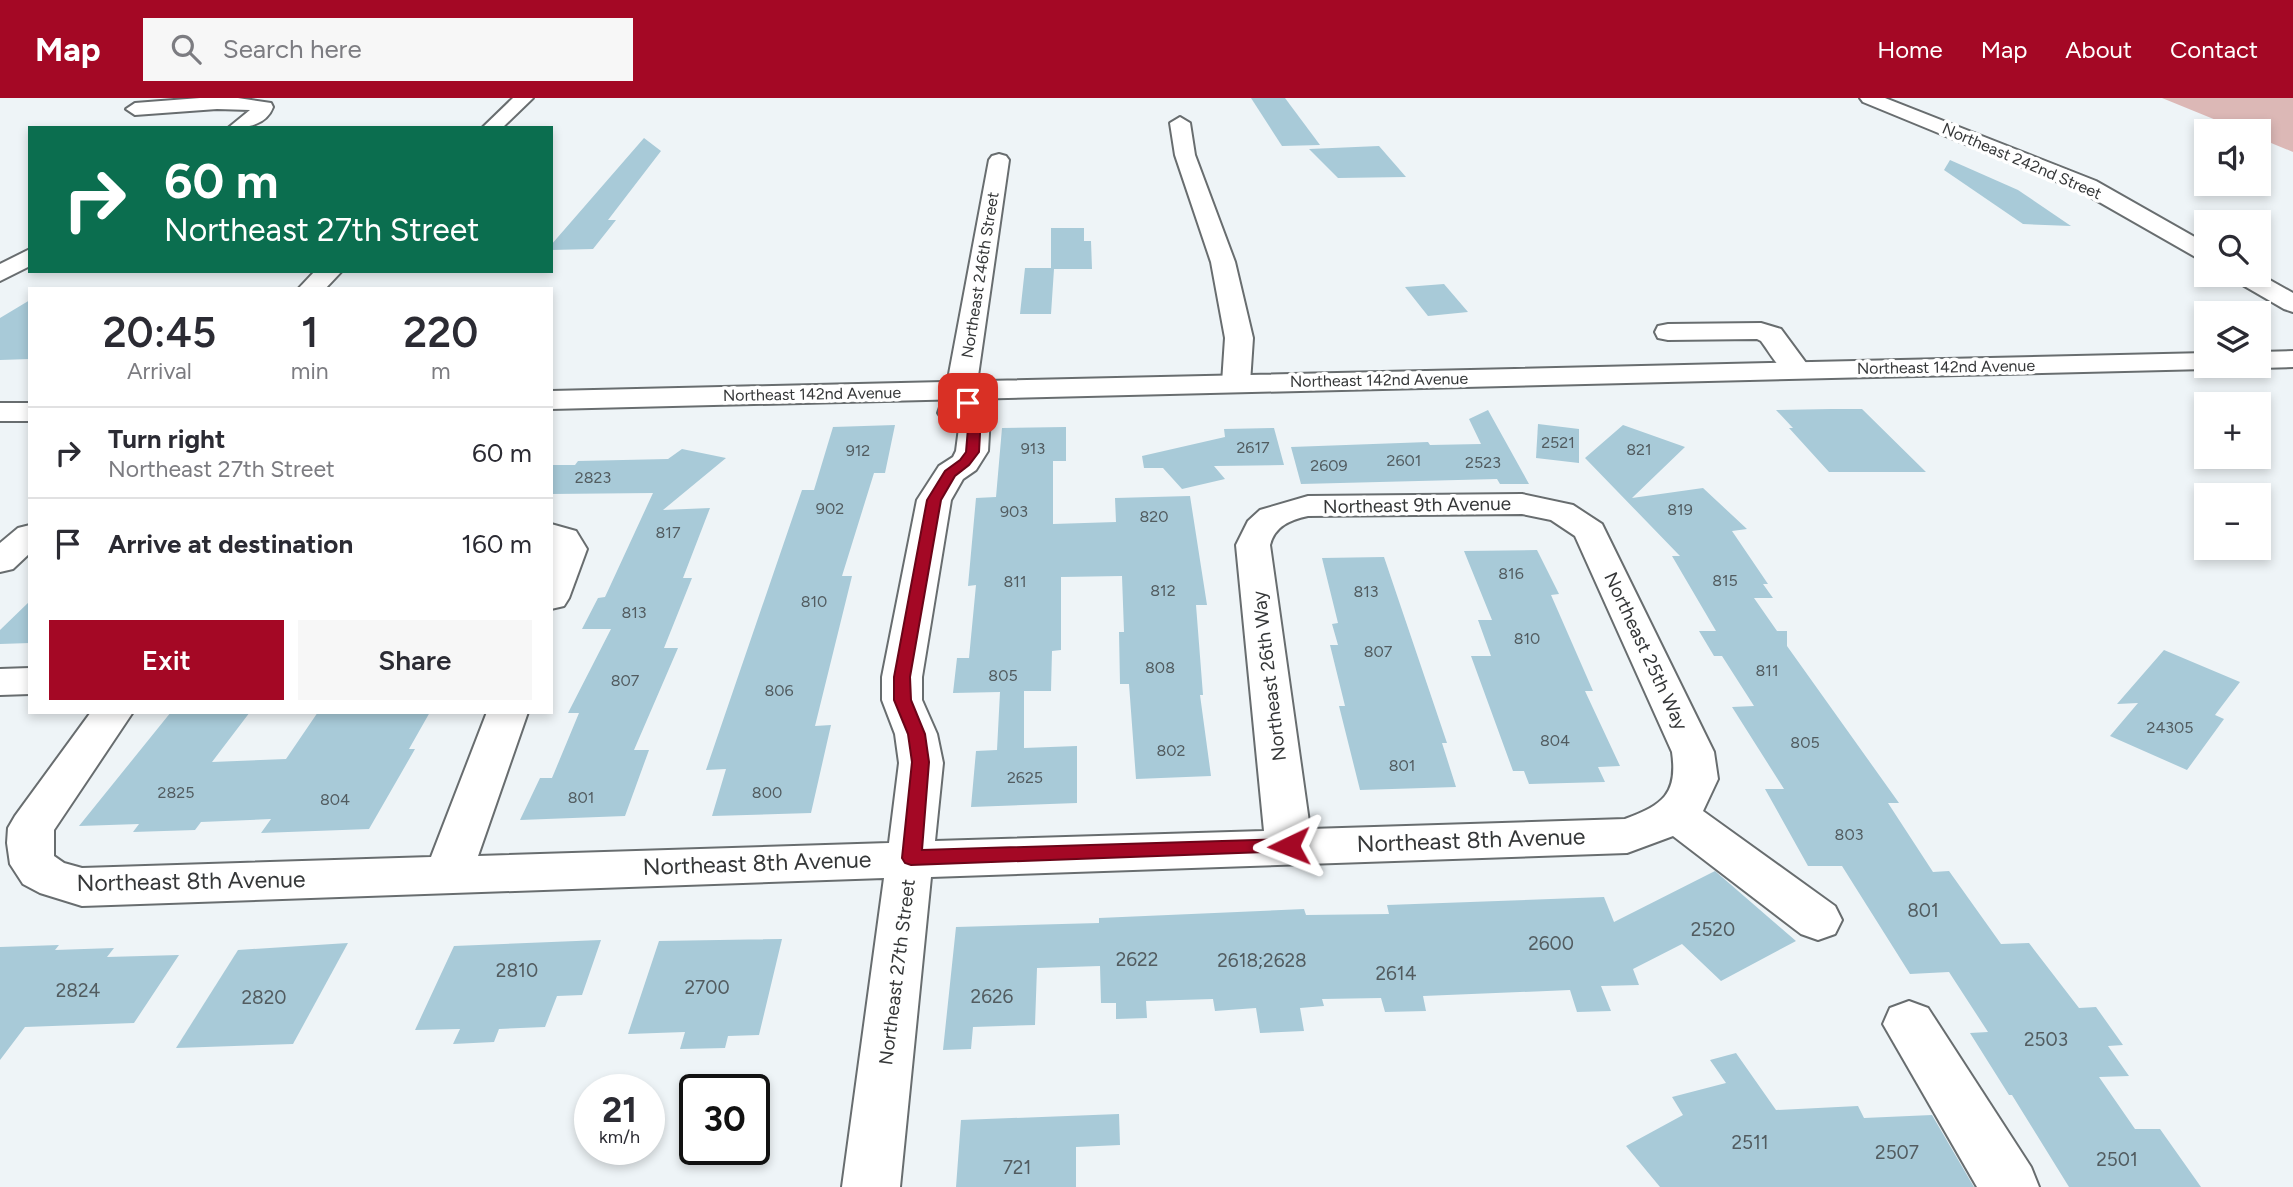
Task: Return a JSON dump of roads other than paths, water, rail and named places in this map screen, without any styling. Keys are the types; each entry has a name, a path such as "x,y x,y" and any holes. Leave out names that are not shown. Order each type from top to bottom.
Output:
{"street":[{"path":"493,126 524,98"},
{"name":"Northeast 242nd Street","path":"1869,98 2088,186 2194,247"},
{"path":"135,109 240,104 264,107 263,111 240,126"},
{"path":"1180,122 1185,155 1223,262 1238,338 1236,383"},
{"name":"Northeast 246th Street","path":"961,390 999,160"},
{"path":"0,274 28,257"},
{"path":"312,287 328,273"},
{"path":"2264,287 2293,304"},
{"path":"1704,373 1668,332 1761,331 1771,335 1798,370"},
{"path":"2271,360 2293,359"},
{"name":"Northeast 142nd Avenue","path":"553,400 2194,361"},
{"name":"Northeast 27th Street","path":"872,1187 920,762 916,734 902,700 902,677 934,500 950,473 965,463 972,452 975,416 961,390"},
{"path":"0,412 28,412"},
{"name":"Northeast 9th Avenue","path":"1273,515 1308,506 1522,504 1561,512"},
{"name":"Northeast 25th Way","path":"1561,512 1590,531 1693,752 1696,779 1680,809"},
{"name":"Northeast 26th Way","path":"1273,515 1261,523 1254,534 1252,545 1289,846"},
{"path":"553,593 569,549 557,536"},
{"path":"0,561 28,537"},
{"path":"0,682 28,681"},
{"name":"Northeast 8th Avenue","path":"112,714 32,828 28,849 35,868 54,881 82,887 1627,836 1662,824 1680,809"},
{"path":"448,874 507,714"},
{"path":"1680,809 1818,920"},
{"path":"1909,1024 2010,1187"}]}
